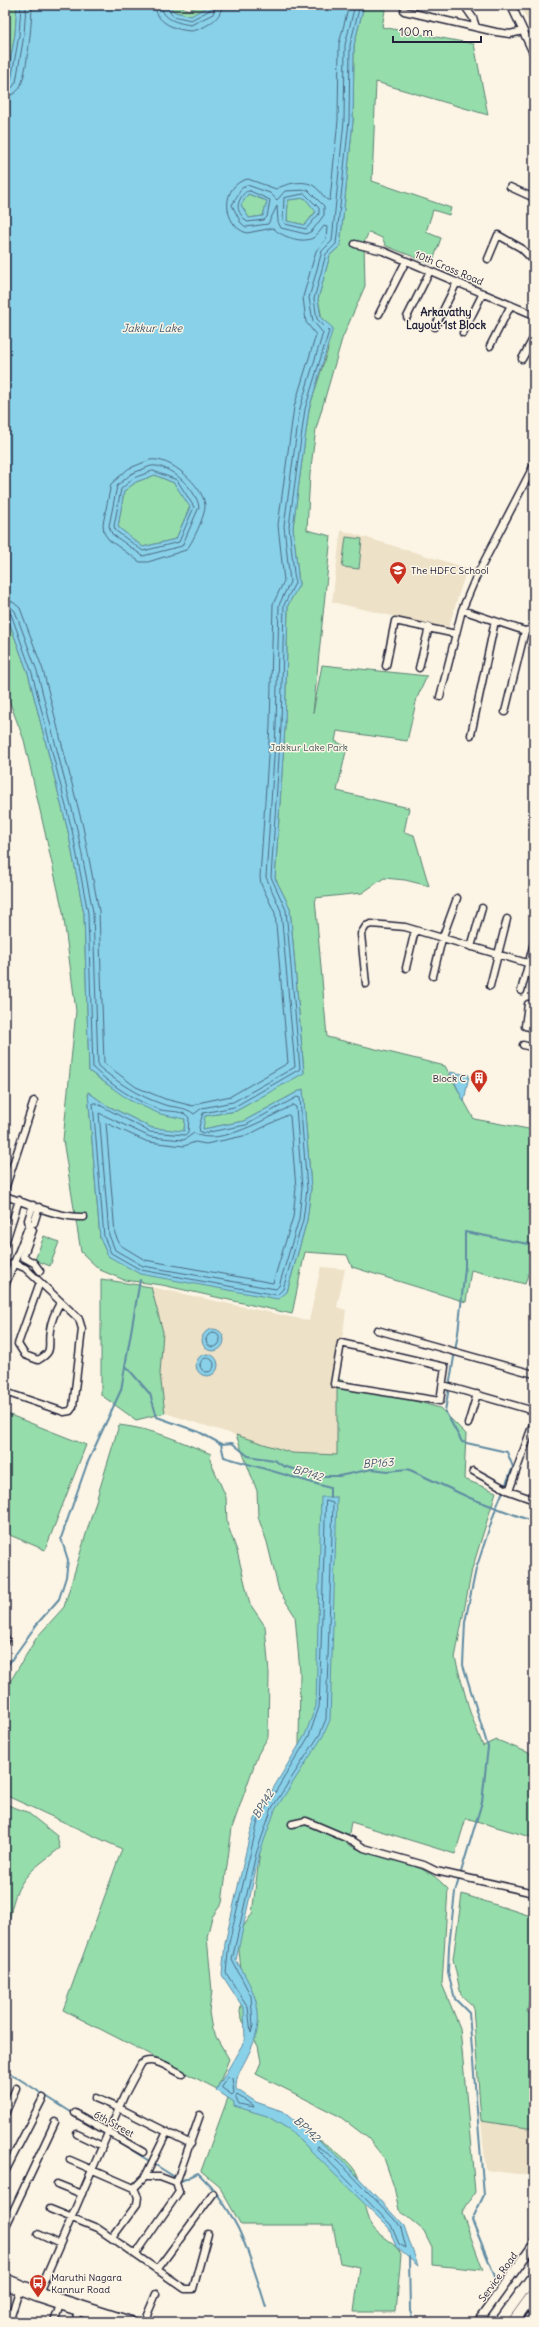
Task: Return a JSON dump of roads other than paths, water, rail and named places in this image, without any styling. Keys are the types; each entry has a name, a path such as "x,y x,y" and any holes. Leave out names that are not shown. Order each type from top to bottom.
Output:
{"highway":[{"path":"500,2322 534,2275"},
{"path":"513,2322 534,2293"}],"main road":[{"name":"Service Road","path":"478,2322 534,2244"},
{"path":"5,2278 21,2288 60,2305 95,2319 112,2322"},
{"path":"5,2285 21,2288"},
{"path":"38,2295 134,2322"},
{"path":"527,2322 534,2313"}],"street":[{"path":"464,5 473,18 476,27"},
{"path":"511,5 534,54"},
{"path":"404,11 510,34 523,31"},
{"path":"510,187 534,198"},
{"path":"488,259 498,235 521,248 534,261"},
{"name":"10th Cross Road","path":"355,244 383,251 534,315"},
{"path":"379,314 406,261"},
{"path":"407,317 430,271"},
{"path":"435,327 457,282"},
{"path":"463,333 483,293"},
{"path":"490,346 511,305"},
{"path":"522,360 534,337"},
{"path":"440,698 462,610 476,577 534,465"},
{"path":"462,610 525,631 534,629"},
{"path":"386,666 395,621 456,634"},
{"path":"471,735 495,622"},
{"path":"419,668 429,628"},
{"path":"505,712 525,631"},
{"path":"433,976 442,939 457,898"},
{"path":"471,947 482,908"},
{"path":"490,986 507,919"},
{"path":"366,984 361,934 366,926 405,927 531,964"},
{"path":"406,968 415,930"},
{"path":"521,991 531,964 534,943"},
{"path":"528,1004 525,1026 534,1028"},
{"path":"523,1045 534,1048"},
{"path":"5,1189 34,1101"},
{"path":"5,1196 74,1217 84,1217"},
{"path":"5,1244 20,1200"},
{"path":"5,1286 29,1225 34,1223 36,1206"},
{"path":"29,1225 33,1230 23,1257 34,1263 40,1271"},
{"path":"5,1392 64,1412 70,1411 73,1407 82,1323 25,1268 13,1264"},
{"path":"40,1282 18,1344 25,1355 38,1360 47,1355 50,1346 50,1329 60,1303"},
{"path":"377,1330 534,1374"},
{"path":"341,1343 445,1367 444,1385 440,1401 334,1384 341,1343"},
{"path":"444,1385 534,1410"},
{"path":"468,1424 477,1394"},
{"path":"509,1491 534,1421"},
{"path":"473,1471 509,1491 534,1500"},
{"path":"292,1824 306,1821 364,1848 424,1865 436,1871 461,1875 534,1893"},
{"path":"38,2295 108,2132 141,2064 145,2061 156,2062 182,2074"},
{"path":"5,2114 16,2088"},
{"path":"5,2172 43,2098"},
{"path":"94,2098 119,2108 191,2144"},
{"name":"6th Street","path":"75,2114 143,2152"},
{"path":"136,2254 179,2192 176,2183 200,2115"},
{"path":"5,2228 55,2122"},
{"path":"134,2188 145,2177 167,2132"},
{"path":"77,2134 102,2146"},
{"path":"70,2160 134,2188 138,2197 137,2204 112,2238"},
{"path":"145,2177 160,2177 176,2183"},
{"path":"57,2184 82,2194"},
{"path":"157,2270 213,2194"},
{"path":"50,2209 97,2228 186,2289 193,2289 208,2234"},
{"path":"38,2234 60,2244"},
{"path":"9,2322 21,2288"},
{"path":"144,2322 156,2294"},
{"path":"54,2322 60,2305"},
{"path":"75,2322 78,2311"},
{"path":"5,2312 12,2314"}],"water":[{"name":"Jakkur Lake","path":"17,5 168,5 175,12 191,16 210,5 364,5 354,45 353,121 340,246 330,255 318,299 321,318 333,328 309,409 293,527 299,585 288,605 285,727 275,878 290,908 304,1073 236,1111 205,1116 203,1129 244,1121 303,1089 311,1188 307,1220 287,1292 278,1299 140,1274 108,1256 100,1238 88,1092 106,1105 152,1128 184,1131 185,1119 160,1114 129,1100 89,1071 84,914 68,831 28,673 5,611 5,92 15,34","holes":["248,194 267,201 263,216 249,218 241,205","305,198 316,212 305,225 287,221 288,200","155,475 174,483 190,507 176,539 143,547 118,527 124,491 136,482"]},
{"path":"450,1072 469,1075 464,1102"},
{"path":"213,1329 221,1332 224,1340 221,1348 213,1351 205,1348 202,1340 205,1332"},
{"path":"207,1354 215,1357 218,1365 215,1373 207,1376 199,1373 196,1365 199,1357"},
{"path":"321,1497 337,1497 330,1720 323,1736 275,1810 259,1855 236,1960 254,1995 258,2017 257,2029 254,2041 238,2075 236,2089 256,2102 282,2111 340,2158 404,2226 418,2266 396,2247 389,2228 290,2130 267,2116 234,2106 234,2102 216,2090 245,2040 244,2009 222,1975 225,1943 250,1834 255,1819 305,1735 316,1706"}],"waterway":[{"path":"496,2279 472,2220 484,2195 469,2013 455,1999 448,1972 449,1946 455,1892 482,1802 488,1747 463,1665 465,1622 476,1569 496,1508 513,1467 507,1452 462,1442 445,1411 458,1333 465,1268 465,1232 534,1245"},
{"path":"5,1669 37,1624 59,1599 66,1577 68,1560 61,1538 87,1464 121,1390 140,1280"},
{"name":"BP163","path":"125,1365 150,1394 157,1417 199,1432 221,1444 224,1457 330,1488 330,1498"},
{"name":"BP163","path":"221,1444 232,1443 248,1456 274,1460 283,1466 319,1476 339,1476 372,1469 388,1471 408,1469 470,1498 534,1522"},
{"path":"5,2070 74,2114"},
{"path":"108,2135 181,2181 198,2173 212,2188 224,2203 241,2235 266,2307"},
{"name":"BP142","path":"409,2257 410,2311 414,2322"}],"place":[{"name":"The HDFC School","path":"398,585"},
{"name":"Block C","path":"479,1093"},
{"name":"Maruthi Nagara Kannur Road","path":"38,2298"}],"district":[{"name":"Arkavathy Layout 1st Block","path":"446,318"}],"park label":[{"name":"Jakkur Lake Park","path":"309,747"}]}
